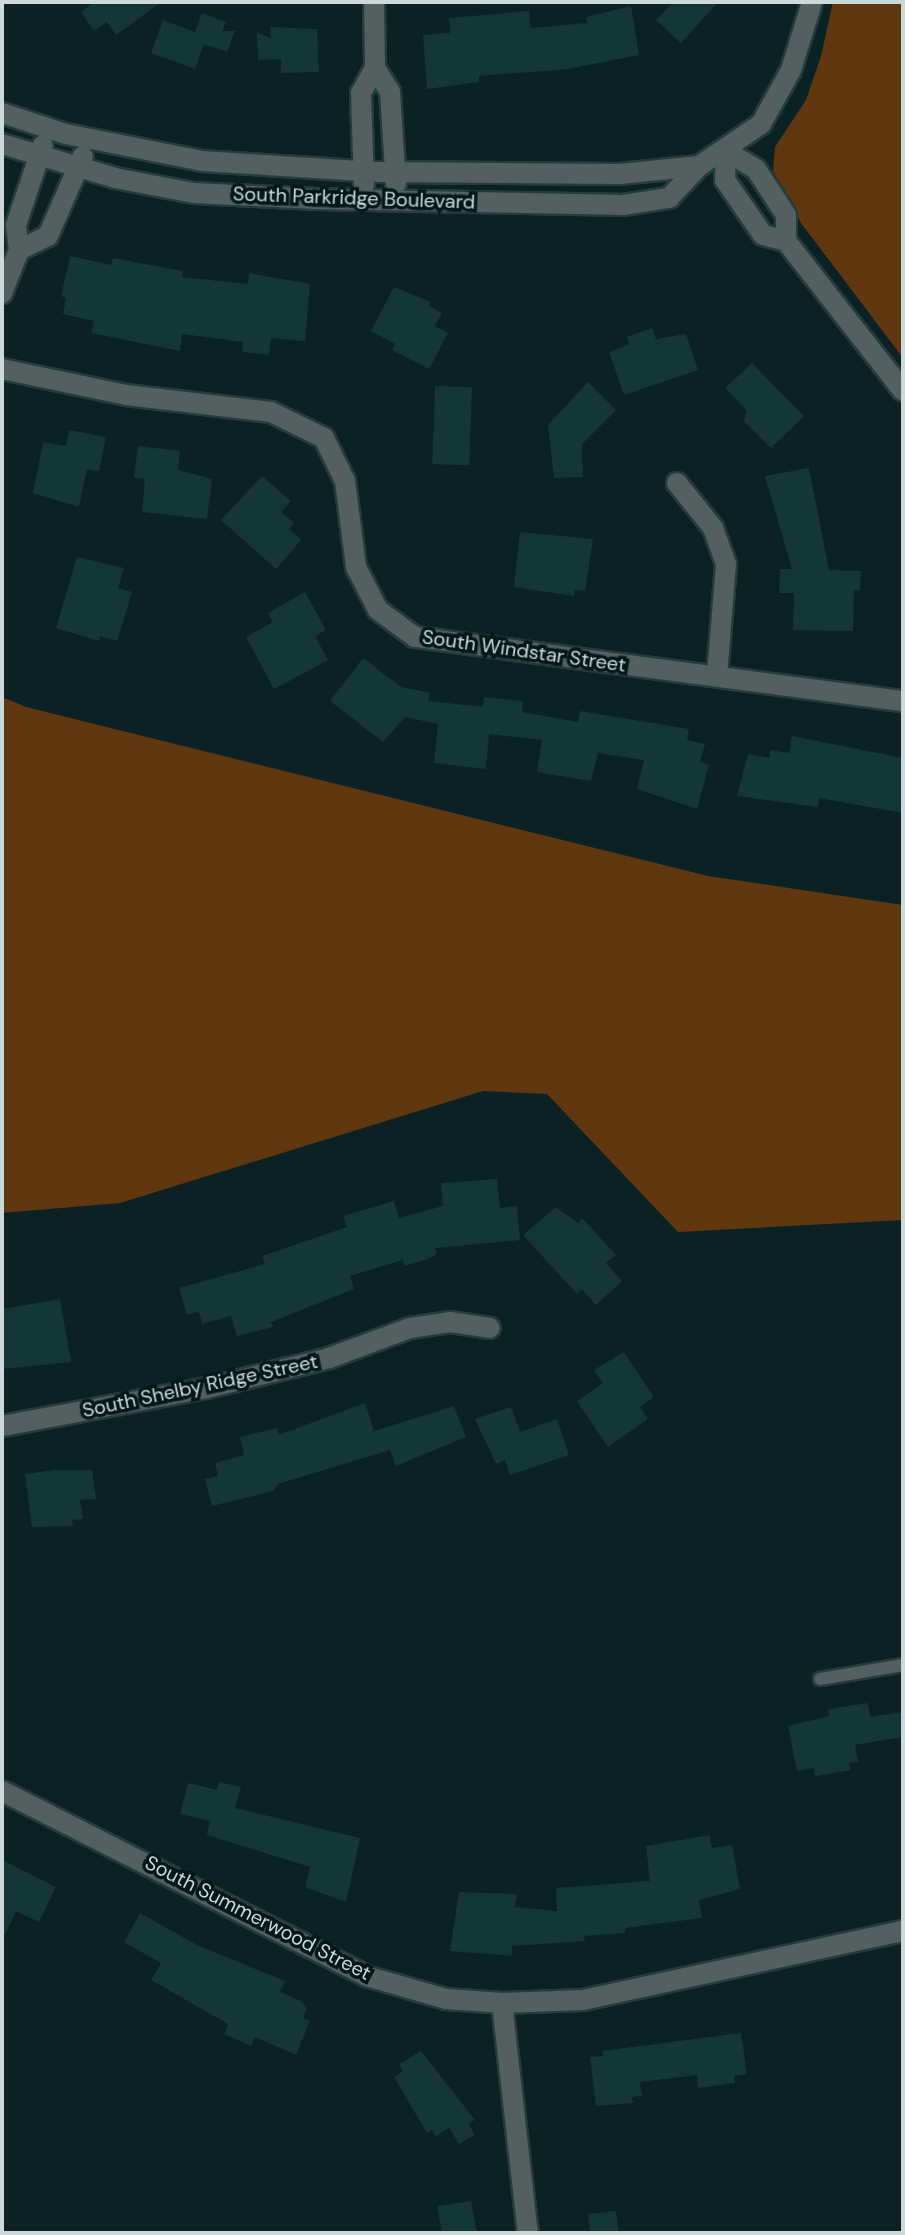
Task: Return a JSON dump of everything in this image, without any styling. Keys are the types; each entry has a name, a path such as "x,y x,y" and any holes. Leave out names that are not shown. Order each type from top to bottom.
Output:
{"street":[{"path":"364,200 361,93 375,68 374,2"},
{"name":"South Parkridge Boulevard","path":"2,144 78,168 194,193 623,205 669,198 699,166 726,151 761,124 791,70 812,2"},
{"path":"375,68 390,92 397,201"},
{"name":"South Parkridge Boulevard","path":"2,113 91,140 202,161 396,172 620,174 699,166"},
{"path":"2,293 19,250 16,225 50,129"},
{"path":"19,250 48,236 91,140"},
{"path":"786,241 786,215 756,169 726,151 725,180 763,235 786,241 903,391"},
{"name":"South Windstar Street","path":"2,369 126,395 271,412 324,438 345,481 356,567 378,610 415,637 903,701"},
{"path":"677,483 713,528 726,564 717,676"},
{"name":"South Shelby Ridge Street","path":"2,1426 207,1388 329,1358 410,1328 450,1322 490,1328"},
{"name":"South Summerwood Street","path":"2,1791 38,1805 366,1976 446,1999 502,2003 583,2000 902,1935"},
{"path":"502,2003 528,2233"}],"lane":[{"path":"820,1679 903,1665"}],"shaded area":[{"path":"833,2 903,2 903,358 801,223 773,171 775,147 806,100 821,56"},
{"path":"2,697 26,707 708,876 903,905 903,1220 678,1232 547,1094 483,1091 120,1203 2,1213"}],"building":[{"path":"94,2 161,2 116,35 107,22 94,31 81,12"},
{"path":"673,2 718,2 681,43 656,20"},
{"path":"631,6 639,55 568,69 479,76 479,82 427,89 423,35 450,33 449,18 529,11 531,28 587,23 586,17"},
{"path":"202,13 226,22 222,31 235,31 227,52 204,44 195,69 151,53 163,20 195,32"},
{"path":"270,27 317,29 319,72 281,73 281,59 258,60 257,33 271,38"},
{"path":"70,256 111,265 113,258 183,271 182,277 248,284 249,273 310,284 305,341 271,338 269,355 242,352 243,342 182,334 180,351 91,333 94,321 63,314 66,298 61,296"},
{"path":"394,287 431,302 429,306 442,313 435,326 448,333 429,369 392,350 395,344 371,331"},
{"path":"652,328 656,339 686,334 698,370 624,395 609,352 629,344 627,337"},
{"path":"752,363 804,416 771,448 744,421 747,411 725,388"},
{"path":"588,382 616,410 582,444 583,477 554,478 548,425"},
{"path":"435,386 472,387 469,465 432,464"},
{"path":"69,430 106,437 99,471 87,469 79,507 33,493 43,442 66,446"},
{"path":"138,446 180,451 178,470 212,479 207,519 142,512 145,479 134,478"},
{"path":"809,468 829,570 861,571 860,590 854,590 853,631 793,630 794,593 779,593 780,569 792,569 765,476"},
{"path":"262,476 291,501 281,512 294,523 289,529 301,540 276,569 221,520"},
{"path":"520,532 593,539 585,591 575,590 574,596 514,587"},
{"path":"77,557 124,568 118,588 132,592 117,641 100,636 99,641 56,628"},
{"path":"305,592 326,630 315,636 328,660 274,689 246,637 273,622 268,613"},
{"path":"363,658 401,687 430,693 428,701 483,707 484,697 523,701 522,712 578,722 580,711 689,729 687,740 705,744 700,762 709,765 697,809 637,789 644,760 598,753 591,781 537,772 542,740 489,734 486,769 434,763 438,724 405,717 383,742 330,701"},
{"path":"792,736 903,758 903,813 819,798 818,807 737,796 748,754 770,758 770,750 789,753"},
{"path":"497,1179 500,1208 517,1206 520,1240 435,1248 437,1254 428,1259 404,1266 403,1260 350,1276 354,1289 271,1322 273,1327 237,1336 231,1316 202,1324 199,1311 187,1315 179,1288 265,1264 262,1256 347,1227 343,1216 394,1201 399,1218 443,1206 441,1183"},
{"path":"556,1207 578,1223 582,1218 616,1255 606,1263 622,1281 596,1305 582,1289 577,1294 523,1235"},
{"path":"60,1299 71,1362 2,1369 2,1309"},
{"path":"624,1352 654,1397 640,1407 648,1419 608,1447 577,1401 603,1383 594,1370"},
{"path":"365,1403 374,1431 454,1406 466,1437 396,1466 390,1450 278,1484 273,1491 212,1506 205,1479 218,1476 215,1463 244,1455 240,1437 277,1428 279,1435"},
{"path":"511,1407 520,1432 557,1419 569,1455 510,1475 505,1460 496,1464 475,1419"},
{"path":"92,1470 96,1499 80,1500 83,1519 72,1520 73,1526 32,1527 25,1474"},
{"path":"868,1703 870,1717 903,1712 903,1737 855,1745 858,1762 849,1763 851,1770 815,1776 814,1768 797,1771 788,1726 829,1716 828,1709"},
{"path":"219,1782 241,1787 235,1808 360,1838 346,1902 305,1887 310,1867 207,1835 210,1821 180,1814 188,1783 217,1790"},
{"path":"710,1835 712,1848 732,1845 740,1889 699,1900 702,1918 625,1928 625,1933 584,1936 585,1941 512,1946 512,1956 450,1951 459,1892 517,1894 515,1907 557,1911 556,1888 650,1881 646,1846"},
{"path":"2,1860 56,1887 39,1922 16,1911 2,1941"},
{"path":"140,1913 197,1945 285,1981 280,1992 301,2001 307,2009 303,2018 310,2021 296,2055 255,2037 251,2046 224,2034 228,2024 151,1980 161,1963 124,1942"},
{"path":"741,2033 747,2074 734,2076 735,2083 698,2088 697,2075 640,2082 642,2096 632,2097 633,2103 596,2106 590,2057 603,2056 602,2051"},
{"path":"421,2051 475,2120 468,2123 475,2135 459,2144 449,2128 436,2136 432,2130 427,2133 394,2077 403,2071 399,2064"},
{"path":"471,2201 477,2233 442,2233 437,2206"},
{"path":"616,2211 619,2233 590,2233 588,2214"}]}
